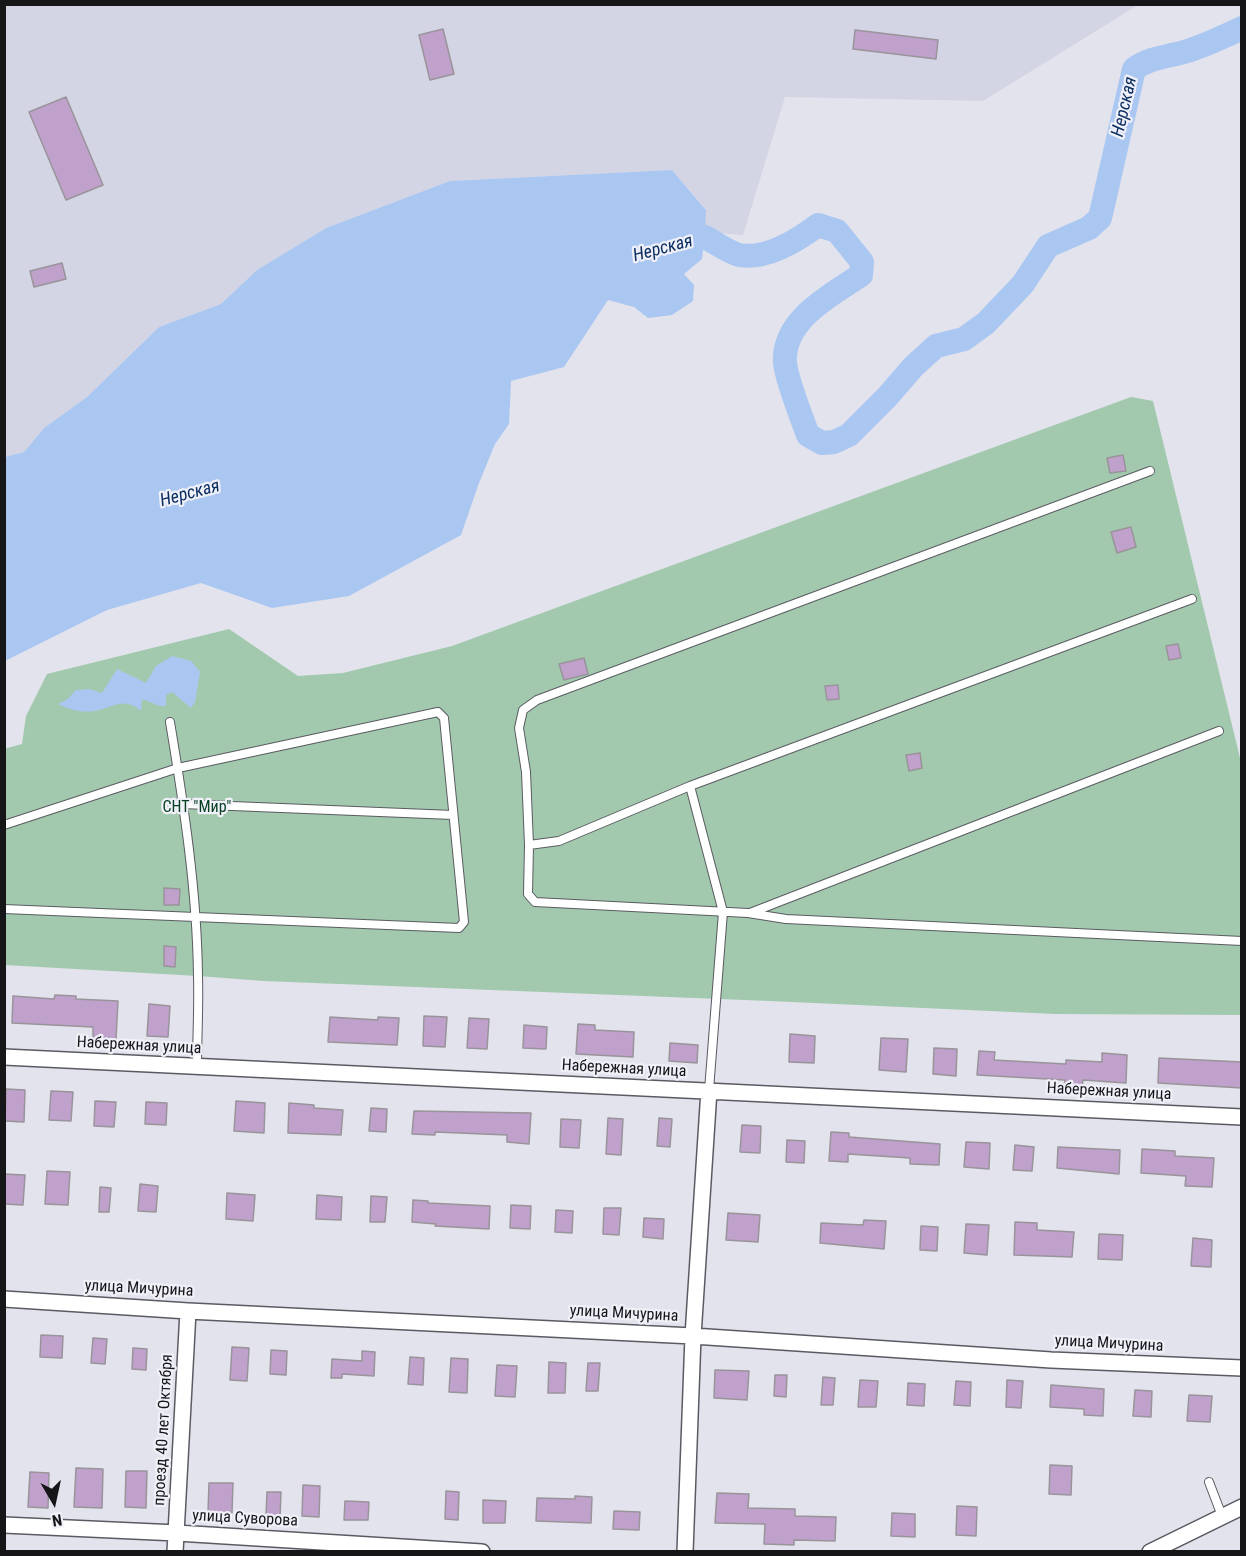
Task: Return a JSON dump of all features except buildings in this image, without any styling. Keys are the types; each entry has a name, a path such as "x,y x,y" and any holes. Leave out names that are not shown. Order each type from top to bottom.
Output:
{"street":[{"name":"Набережная улица","path":"4,1057 1242,1117"},
{"path":"685,1551 693,1336 709,1090"},
{"name":"улица Мичурина","path":"4,1299 188,1311 693,1336 1051,1360 1242,1368"},
{"name":"проезд 40 лет Октября","path":"175,1551 188,1311"},
{"path":"1150,1551 1242,1507"},
{"name":"улица Суворова","path":"4,1525 482,1551"}],"lane":[{"path":"1150,471 537,700 523,710 519,728 526,772 529,845 528,894 535,902 748,913 786,919 1242,941"},
{"path":"529,845 559,841 690,786 1192,598"},
{"path":"4,825 178,768 438,712 444,718 464,922 459,928 4,909"},
{"path":"170,722 183,804 195,916 198,976 197,1067"},
{"path":"748,913 1218,731"},
{"path":"690,786 723,912 709,1090"},
{"path":"183,804 453,815"},
{"path":"1209,1482 1222,1516"}],"shaded area":[{"path":"4,5 1138,5 983,101 785,97 743,235 704,232 706,209 672,170 450,181 326,228 257,270 221,304 159,327 87,397 44,428 24,452 5,457"}],"green space":[{"name":"СНТ \"Мир\"","path":"1131,397 1153,401 1241,762 1241,1015 1055,1014 264,981 5,965 4,749 22,744 26,716 47,674 229,629 298,676 343,673 452,646"}],"water":[{"path":"672,170 706,210 702,259 684,274 694,285 693,301 672,315 648,318 634,307 608,300 564,367 511,381 509,424 495,444 461,535 349,596 272,608 201,583 107,610 5,661 5,457 24,452 44,428 87,397 159,327 221,304 257,270 326,228 450,181"},
{"path":"172,656 191,661 200,672 195,702 191,708 172,692 166,695 166,706 142,699 141,711 129,704 118,704 85,712 58,704 68,699 76,690 89,689 102,693 117,669 146,683 156,666"}],"waterway":[{"name":"Нерская","path":"675,245 705,237 735,254 749,256 781,248 818,225 837,231 862,262 861,275 823,300 800,322 791,334 786,348 785,363 791,389 808,435 822,443 834,442 849,435 936,346 964,339 986,323 1023,284 1048,246 1089,228 1100,218 1134,69 1152,60 1199,47 1242,28"}]}
